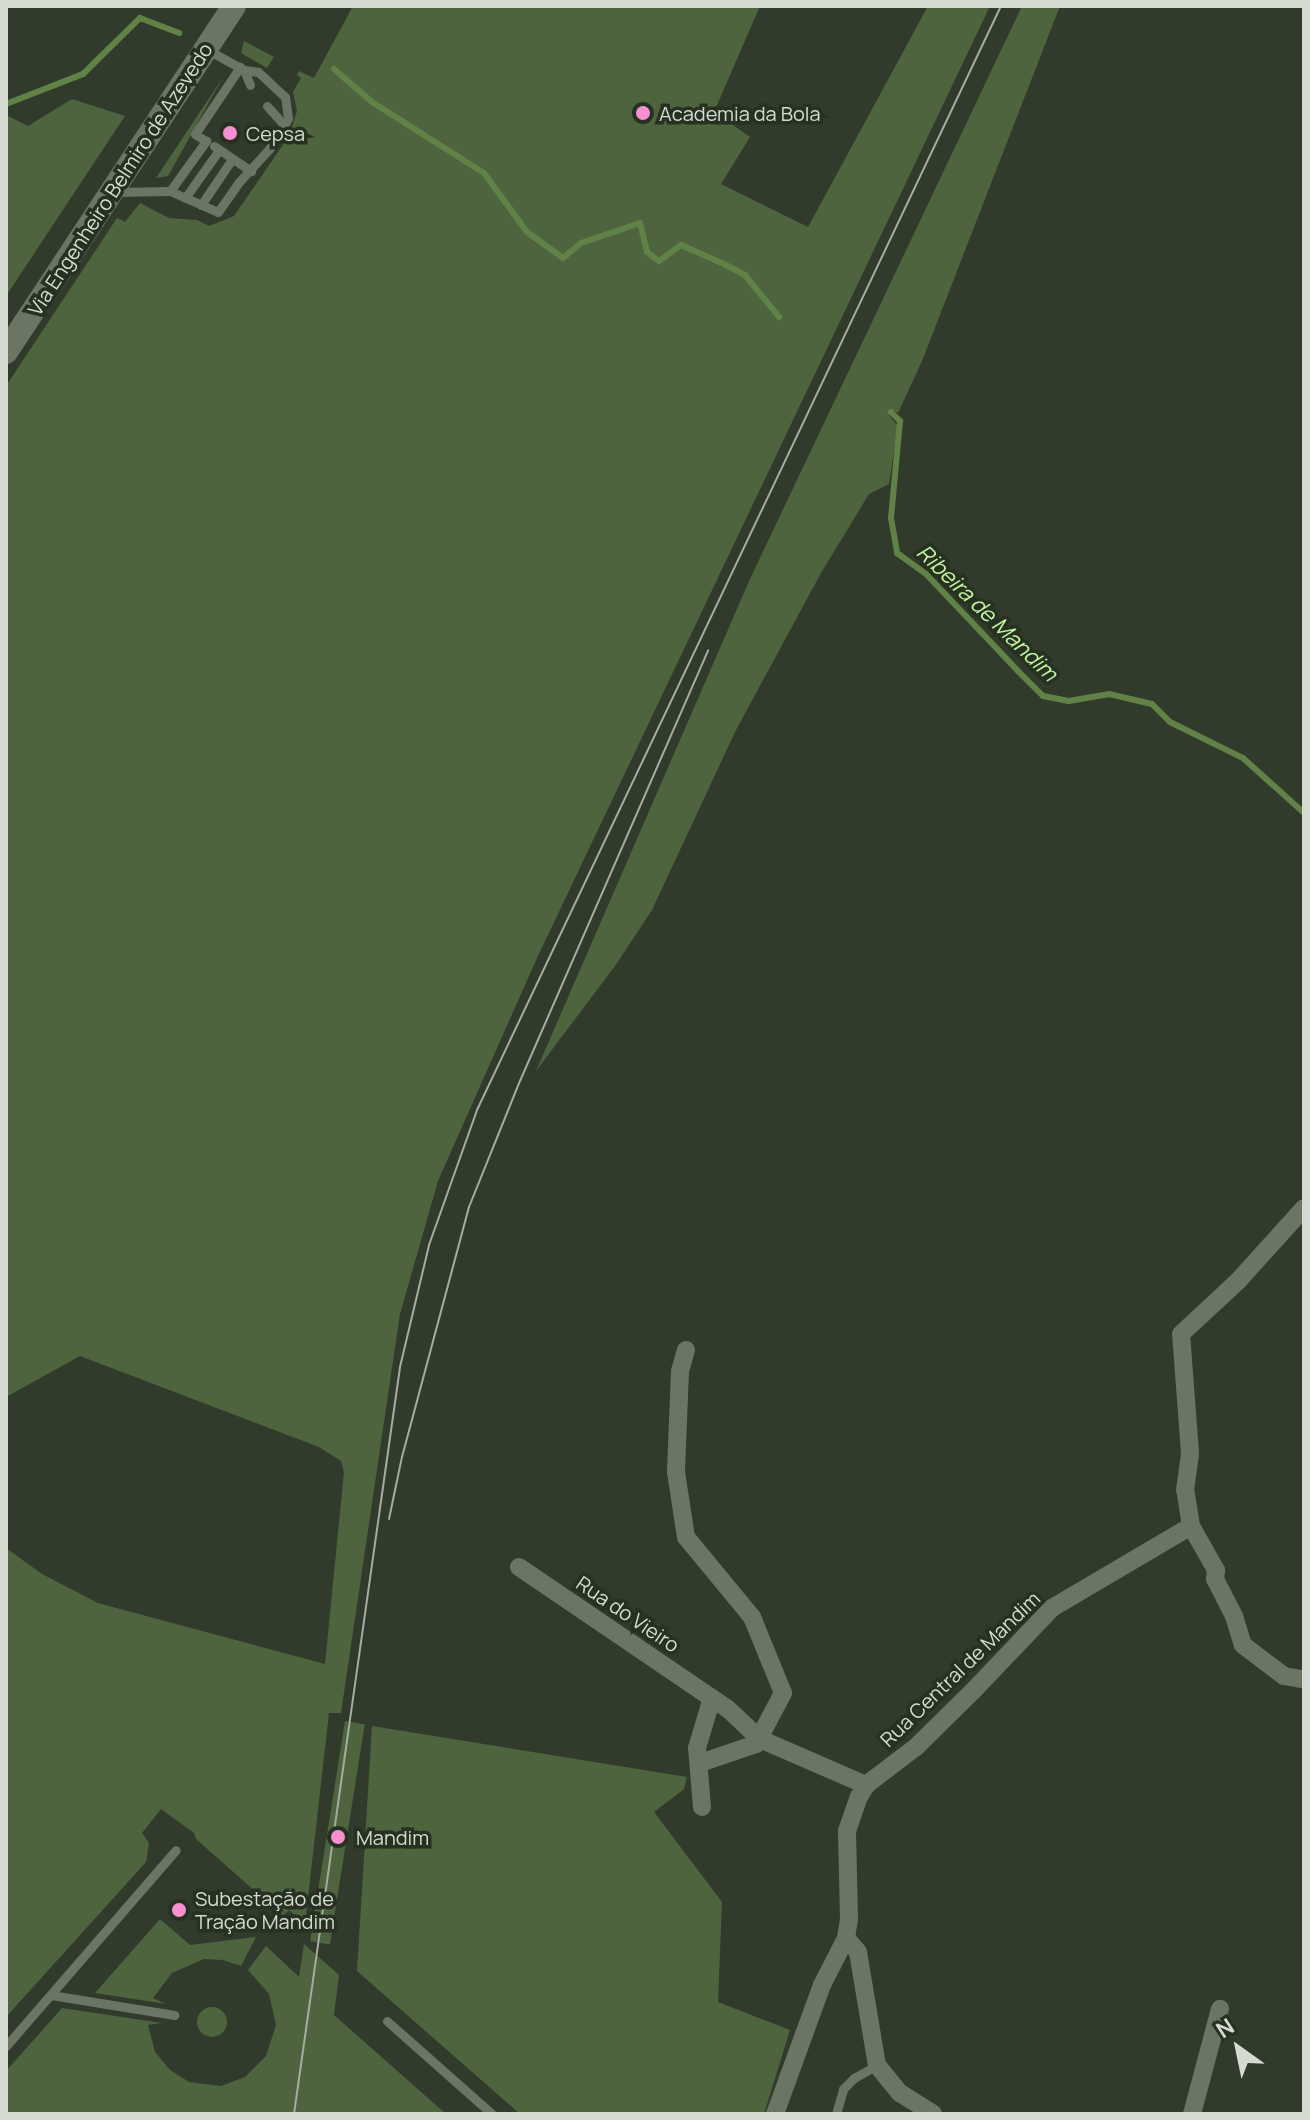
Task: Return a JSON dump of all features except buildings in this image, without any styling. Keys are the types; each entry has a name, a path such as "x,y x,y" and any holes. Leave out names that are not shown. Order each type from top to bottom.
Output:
{"main road":[{"name":"Via Engenheiro Belmiro de Azevedo","path":"6,352 234,6"}],"street":[{"path":"1301,1679 1284,1676 1243,1645 1234,1616 1215,1579 1216,1570 1191,1526 1185,1490 1190,1453 1181,1334 1238,1281 1304,1208"},
{"path":"686,1350 680,1371 676,1472 686,1537 752,1617 783,1693 760,1739 744,1749 700,1763"},
{"name":"Rua Central de Mandim","path":"866,1785 916,1747 1052,1608 1191,1526"},
{"name":"Rua do Vieiro","path":"519,1567 712,1698 760,1739 866,1785"},
{"path":"702,1807 697,1748 712,1698"},
{"path":"775,2114 822,1985 846,1938 847,1831 866,1785"},
{"path":"846,1938 858,1952 877,2065 900,2093 933,2114"},
{"path":"1192,2114 1220,2009"}],"lane":[{"path":"111,192 170,191 218,212 283,124 289,113 285,97 258,72 242,69 206,48"},
{"path":"242,69 250,85"},
{"path":"242,69 195,134 251,171"},
{"path":"267,106 283,124"},
{"path":"170,191 206,141"},
{"path":"185,198 219,150"},
{"path":"201,205 232,159"},
{"path":"6,2046 176,1850"},
{"path":"51,1995 174,2015"},
{"path":"387,2021 492,2114"},
{"path":"836,2114 843,2089 854,2078 877,2065"}],"green space":[{"path":"353,6 760,6 714,112 750,137 721,184 808,227 928,6 990,6 537,958 438,1181 400,1314 341,1713 329,1713 305,1924 289,1910 283,1916 196,1839 194,1833 161,1809 142,1833 149,1843 146,1862 6,2017 6,1548 42,1574 98,1603 325,1664 344,1472 341,1461 319,1447 80,1356 6,1397 6,386 117,218 125,222 140,203 169,218 197,220 209,226 234,216 289,136 297,111 293,92 301,78 297,75 299,71 314,78"},
{"path":"1022,6 1060,6 922,361 898,413 893,410 889,415 898,426 889,484 869,494 821,573 736,730 652,910 615,966 536,1071 750,579"},
{"path":"244,41 274,57 267,68 241,53"},
{"path":"222,79 168,176 156,178"},
{"path":"72,99 125,116 6,296 6,115 28,126"},
{"path":"345,1721 365,1724 330,1944 310,1941"},
{"path":"372,1726 687,1777 684,1789 654,1812 722,1902 718,2002 790,2030 764,2114 520,2114 357,1971"},
{"path":"160,1919 190,1945 256,1937 241,1966 223,1960 204,1959 172,1973 153,1998 166,2004 95,1993"},
{"path":"304,1944 339,1975 334,2015 446,2114 6,2114 6,2071 62,2008 162,2023 148,2025 155,2052 170,2070 189,2082 221,2086 245,2077 266,2056 276,2025 269,1994 248,1970 266,1946 299,1977"},
{"path":"212,2007 223,2011 227,2022 223,2033 212,2037 201,2033 197,2022 201,2011"}],"waterway":[{"name":"Ribeira de Mandim","path":"6,104 83,74 140,18 179,33"},
{"name":"Ribeira de Mandim","path":"334,69 372,102 484,173 527,232 563,258 581,243 640,223 647,252 659,261 681,245 724,264 745,275 779,317"},
{"name":"Ribeira de Mandim","path":"891,412 900,421 891,518 897,553 926,574 1043,696 1069,701 1109,694 1152,704 1170,722 1243,758 1304,813"}],"tram line":[{"path":"294,2114 400,1367 429,1245 477,1110 1001,6"},
{"path":"389,1519 402,1457 469,1207 520,1081 708,650"}],"place":[{"name":"Academia da Bola","path":"643,113"},
{"name":"Cepsa","path":"230,133"},
{"name":"Mandim","path":"338,1837"},
{"name":"Subestação de Tração Mandim","path":"179,1910"}]}
